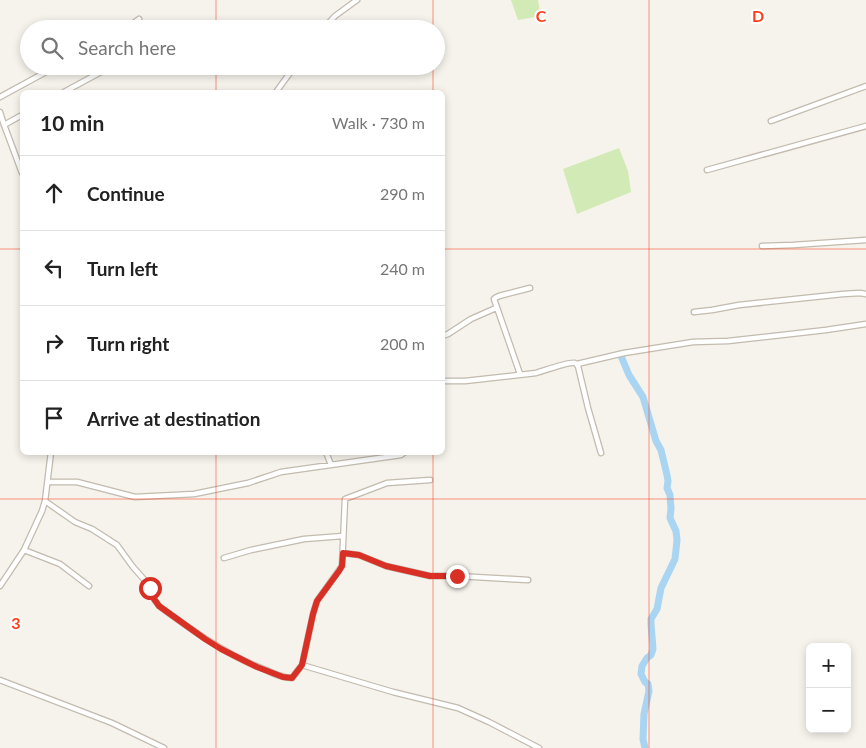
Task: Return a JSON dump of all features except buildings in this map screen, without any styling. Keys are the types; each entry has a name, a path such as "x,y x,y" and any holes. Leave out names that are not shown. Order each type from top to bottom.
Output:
{"street":[{"path":"331,20 357,0"},
{"path":"0,97 40,75"},
{"path":"68,90 95,75"},
{"path":"277,90 288,75"},
{"path":"771,121 866,86"},
{"path":"0,112 2,123 20,168"},
{"path":"2,123 20,116"},
{"path":"707,170 866,126"},
{"path":"762,246 866,240"},
{"path":"520,374 494,300 496,297 530,288"},
{"path":"694,312 738,305 843,294 866,294"},
{"path":"445,335 471,319 496,308"},
{"path":"445,381 465,381 544,371 569,362 577,364 624,353 693,342 728,341 866,324"},
{"path":"577,364 601,453"},
{"path":"0,586 24,550 36,525 45,501 51,455"},
{"path":"327,455 331,465"},
{"path":"48,482 77,482 135,497 184,495 248,483 281,472 401,455"},
{"path":"45,501 75,522 92,529 117,545 149,585 154,599 159,606 205,639 257,667 292,678 302,665 315,608 321,595 342,566 346,498 387,483 430,480"},
{"path":"224,558 251,550 304,539 343,536"},
{"path":"24,550 60,564 89,586"},
{"path":"343,553 359,555 386,566 430,576 528,580"},
{"path":"302,665 393,692 458,708 539,748"},
{"path":"0,680 112,723 164,748"}],"green space":[{"path":"511,0 538,0 541,16 518,20"},
{"path":"619,148 628,171 631,192 577,214 563,169"}],"waterway":[{"path":"621,356 629,375 643,397 656,441 661,450 668,481 667,488 670,495 670,518 676,531 677,540 675,559 661,588 657,609 651,619 653,649 651,655 642,666 641,674 648,684 649,691 644,714 643,739 645,748"}],"route":[{"path":"150,588 159,606 205,639 257,667 283,677 292,678 302,665 317,601 342,566 343,553 359,555 386,566 430,576 457,576"}]}
